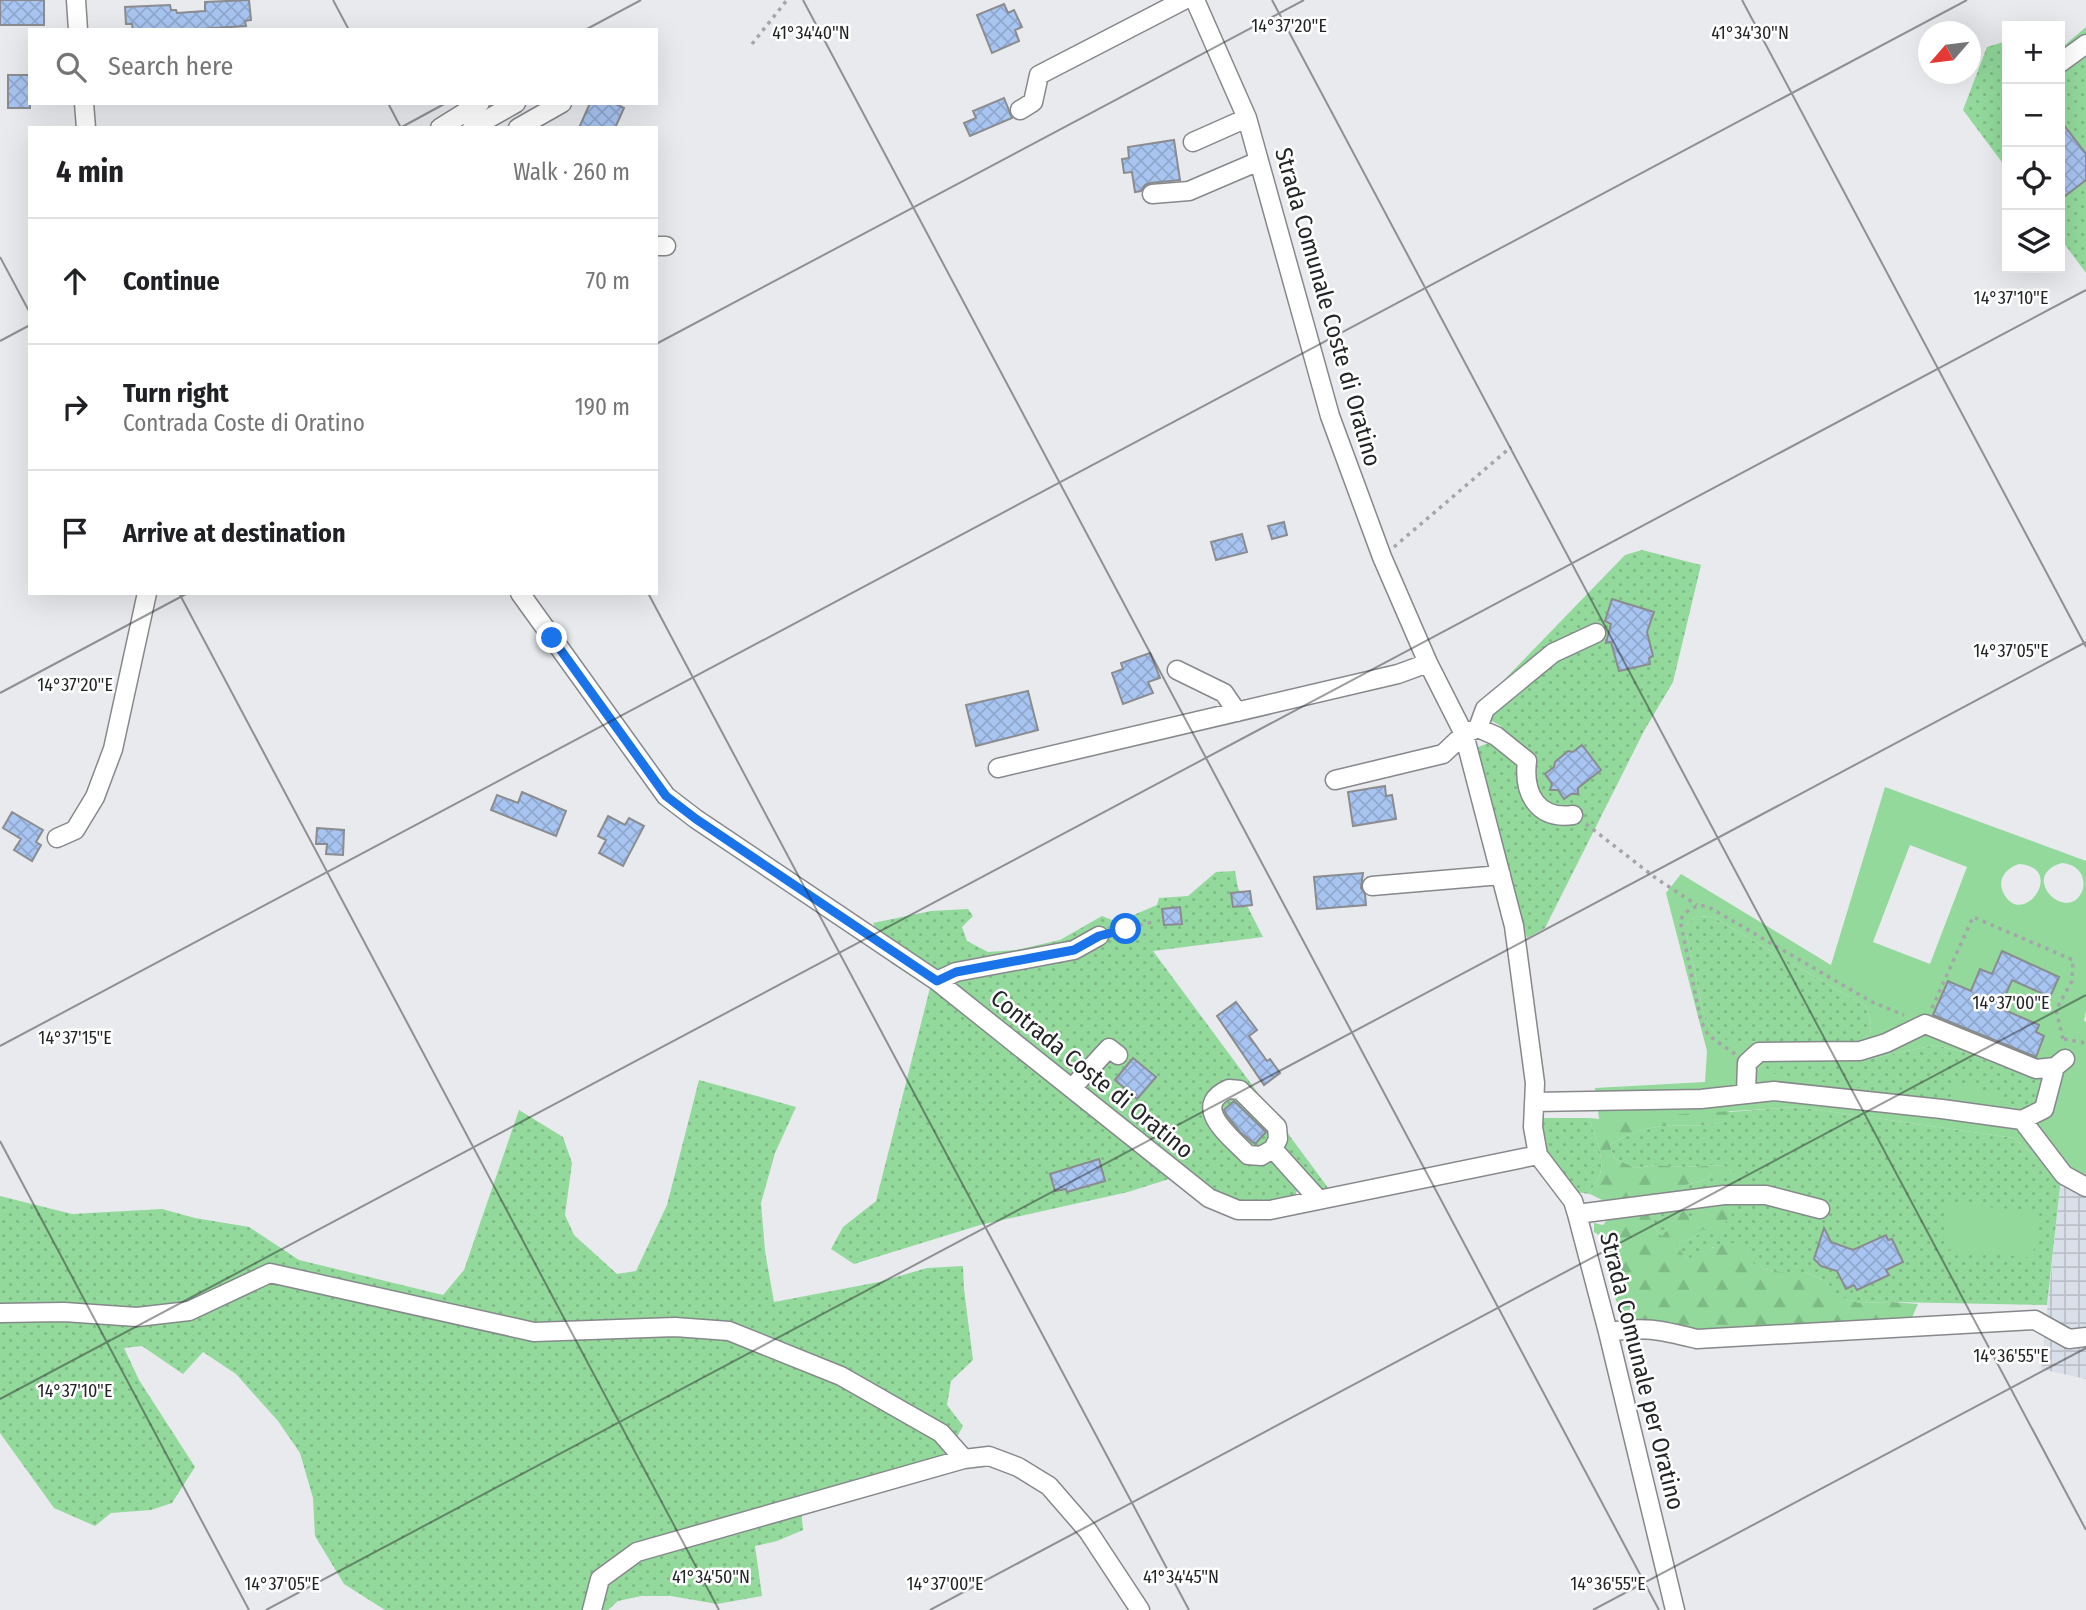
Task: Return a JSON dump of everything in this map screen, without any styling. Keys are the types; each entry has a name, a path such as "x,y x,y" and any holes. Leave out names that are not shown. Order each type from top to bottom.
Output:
{"street":[{"path":"76,0 78,28"},
{"path":"1020,110 1033,102 1039,75 1184,0"},
{"name":"Strada Comunale Coste di Oratino","path":"1195,0 1247,118 1330,416 1382,557 1428,663 1471,731 1514,926 1535,1083 1533,1127 1538,1155"},
{"path":"2065,59 2086,44"},
{"path":"84,105 86,126"},
{"path":"443,126 477,105"},
{"path":"476,126 512,105"},
{"path":"524,126 567,107"},
{"path":"1193,142 1247,118"},
{"path":"1152,194 1189,191 1259,161"},
{"path":"57,838 75,830 95,797 113,749 147,595"},
{"name":"Contrada Coste di Oratino","path":"521,595 666,796 937,981 1209,1198 1238,1210 1270,1210 1538,1155"},
{"path":"1335,779 1443,754 1471,731 1485,709 1553,653 1596,633"},
{"path":"998,768 1398,674 1428,663"},
{"path":"1177,670 1224,693 1237,712"},
{"path":"1471,731 1496,736 1527,761 1525,778 1531,797 1540,807 1550,814 1573,815"},
{"path":"1372,886 1501,875"},
{"path":"937,981 956,972 1074,950 1099,936"},
{"path":"1746,1093 1747,1063 1759,1052 1860,1051 1925,1024 2036,1069 2060,1063"},
{"path":"1072,1088 1109,1048 1118,1055"},
{"path":"1534,1102 1701,1099 1774,1091 2022,1120 2044,1109 2060,1063"},
{"path":"2022,1120 2064,1175 2086,1187"},
{"path":"1273,1149 1319,1200"},
{"name":"Strada Comunale per Oratino","path":"1538,1155 1573,1201 1577,1214 1675,1610"},
{"path":"1577,1214 1724,1195 1766,1195 1820,1209"},
{"path":"0,1313 64,1312 137,1317 189,1311 270,1273 534,1332 676,1327 729,1331 841,1376 941,1433 964,1459"},
{"path":"1608,1332 1653,1328 1696,1339 2035,1320 2069,1339 2086,1337"},
{"path":"592,1610 600,1578 637,1552 964,1459 989,1456 1018,1467 1049,1486 1088,1531 1140,1610"}],"path":[{"path":"752,44 787,0"},
{"path":"1382,557 1511,447"},
{"path":"1573,815 1657,879 1697,905 1707,906 1872,1002 1925,1024 1973,917 2073,960 2073,981 2056,1010 2064,1039 2060,1063"},
{"path":"1697,905 1686,912 1681,920 1701,1020 1709,1034 1747,1063"},
{"path":"1099,936 1152,922"},
{"path":"2064,1039 2086,1043"}],"shaded area":[{"path":"2061,1178 2086,1183 2086,1379 2041,1369"}],"green space":[{"path":"2086,27 2086,273 2065,245 2065,45"},
{"path":"2002,42 2002,162 1963,110 1973,84 1981,84 1981,63 1987,47"},
{"path":"1642,550 1701,565 1673,682 1644,731 1545,928 1527,938 1476,753 1478,747 1492,742 1501,726 1474,711 1625,555"},
{"path":"1885,787 2086,861 2086,1183 2061,1178 2014,1138 1799,1107 1599,1119 1595,1088 1705,1082 1707,1051 1666,893 1681,874 1831,965","holes":["1910,845 1967,867 1930,964 1873,942","2062,863 2072,865 2079,871 2084,884 2076,899 2068,903 2050,895 2044,878 2049,869","2019,864 2033,868 2040,875 2037,894 2021,905 2012,903 2004,894 2001,884 2006,872","1697,916 1713,917 1865,1006 1871,1022 1870,1032 1857,1042 1731,1043 1715,1033 1705,1020 1687,924","1935,1045 1963,1052 2037,1079 2043,1089 2037,1103 2005,1109 2002,1096 1956,1083 1949,1101 1940,1102 1758,1071 1760,1062 1855,1062"]},
{"path":"1235,871 1238,888 1263,937 1153,951 1329,1189 1324,1191 1311,1186 1296,1192 1297,1202 1237,1207 1172,1178 1128,1192 980,1225 854,1264 831,1249 843,1227 876,1201 930,988 891,963 873,923 931,911 968,909 973,916 962,927 967,941 988,952 1016,950 1060,940 1102,916 1117,922 1157,905 1159,898 1188,896 1216,872"},
{"path":"1697,916 1713,917 1865,1006 1871,1022 1870,1032 1857,1042 1730,1043 1715,1033 1705,1020 1687,935 1687,924"},
{"path":"1935,1045 1963,1052 2037,1079 2043,1088 2038,1103 2005,1109 1956,1084 1949,1101 1940,1102 1758,1072 1759,1062 1855,1062"},
{"path":"699,1080 796,1107 775,1153 761,1203 765,1251 774,1302 879,1282 927,1268 963,1266 973,1360 951,1381 947,1405 963,1426 946,1457 800,1499 803,1530 777,1541 755,1546 762,1596 717,1604 671,1596 641,1596 618,1601 608,1610 385,1610 344,1584 315,1536 313,1498 300,1453 278,1421 236,1374 203,1352 183,1374 142,1346 124,1348 139,1380 195,1467 172,1503 151,1510 111,1513 95,1526 54,1508 0,1433 0,1196 72,1214 162,1209 195,1218 249,1227 299,1260 443,1295 464,1270 519,1110 563,1137 572,1163 565,1215 574,1235 617,1274 636,1271 667,1205"},
{"path":"1728,1105 1730,1119 1703,1125 1651,1128 1632,1133 1610,1145 1614,1158 1635,1168 1657,1165 1724,1165 1735,1174 1713,1174 1702,1181 1687,1185 1654,1212 1653,1223 1657,1231 1662,1236 1668,1229 1668,1218 1673,1206 1684,1211 1690,1219 1706,1204 1727,1200 1735,1210 1719,1231 1703,1229 1694,1238 1675,1244 1687,1259 1724,1244 1747,1246 1754,1264 1782,1272 1805,1272 1825,1281 1837,1296 1859,1303 1918,1304 1910,1322 1731,1334 1677,1330 1656,1321 1624,1320 1612,1290 1604,1238 1594,1232 1594,1223 1603,1225 1609,1217 1604,1201 1590,1194 1599,1177 1601,1160 1589,1118 1599,1119 1606,1113"},
{"path":"1799,1107 2014,1138 2061,1178 2047,1305 1859,1303 1836,1296 1825,1281 1805,1272 1782,1272 1753,1264 1747,1246 1713,1247 1703,1254 1687,1259 1674,1244 1694,1238 1734,1209 1727,1200 1689,1219 1668,1218 1668,1229 1662,1236 1654,1225 1654,1212 1687,1185 1702,1181 1713,1174 1734,1173 1723,1165 1657,1165 1635,1168 1614,1158 1610,1145 1632,1133 1651,1128 1720,1122 1729,1119 1729,1112"},
{"path":"1540,1118 1589,1118 1601,1160 1599,1177 1590,1194 1576,1192 1545,1152"},
{"path":"1948,1203 2038,1212 2033,1258 1944,1249"}],"building":[{"path":"0,0 44,0 44,25 0,25"},
{"path":"249,0 251,20 245,21 246,26 215,28 133,28 132,24 126,24 125,7 170,5 171,10 176,10 177,13 205,11 205,2"},
{"path":"1004,4 1008,13 1014,10 1022,27 1015,30 1019,41 992,53 977,15"},
{"path":"8,75 28,75 30,108 8,108"},
{"path":"1004,98 1012,118 970,136 964,123 976,118 973,111"},
{"path":"589,105 618,105 624,108 616,126 580,126"},
{"path":"2065,127 2086,154 2086,180 2065,196"},
{"path":"1174,140 1180,180 1150,183 1141,191 1135,192 1132,172 1124,173 1122,159 1129,158 1128,147"},
{"path":"1284,522 1287,535 1272,539 1268,526"},
{"path":"1242,534 1247,552 1216,560 1211,542"},
{"path":"1612,599 1654,612 1647,632 1653,656 1649,658 1650,664 1619,671 1611,642 1606,643 1611,624 1605,621"},
{"path":"1150,653 1160,678 1148,682 1153,693 1123,704 1112,673 1123,669 1121,663"},
{"path":"1028,691 1038,730 976,746 966,705"},
{"path":"1582,745 1601,770 1578,788 1578,794 1571,794 1564,799 1558,790 1550,790 1552,784 1545,774 1568,751 1573,752"},
{"path":"1385,786 1386,796 1392,795 1396,819 1353,826 1348,792"},
{"path":"522,792 566,811 556,836 491,810 497,795 518,803"},
{"path":"12,812 43,830 36,842 41,845 32,861 14,850 21,839 3,828"},
{"path":"608,816 625,825 629,818 644,826 623,866 599,853 606,840 598,836"},
{"path":"317,828 344,830 343,855 326,854 327,844 316,844"},
{"path":"1363,873 1361,888 1365,894 1366,905 1317,909 1314,877"},
{"path":"1250,891 1252,905 1233,907 1231,893"},
{"path":"1180,907 1182,924 1164,925 1162,909"},
{"path":"2002,951 2059,977 2050,997 2012,980 2000,1008 2039,1025 2036,1032 2044,1036 2036,1057 1933,1015 1948,981 1971,991 1980,969 1992,974"},
{"path":"1236,1002 1257,1030 1249,1036 1267,1061 1270,1059 1280,1073 1264,1085 1217,1016"},
{"path":"1133,1058 1156,1077 1137,1099 1115,1080"},
{"path":"1234,1101 1266,1132 1255,1144 1240,1132 1224,1110"},
{"path":"1099,1159 1105,1181 1067,1192 1066,1189 1055,1191 1050,1174"},
{"path":"1824,1228 1831,1242 1853,1250 1886,1235 1888,1240 1892,1239 1903,1262 1886,1270 1889,1275 1857,1290 1854,1285 1846,1289 1837,1271 1821,1266 1814,1259"}],"route":[{"path":"552,638 666,796 937,981 956,972 1074,950 1099,936 1126,929"}]}
